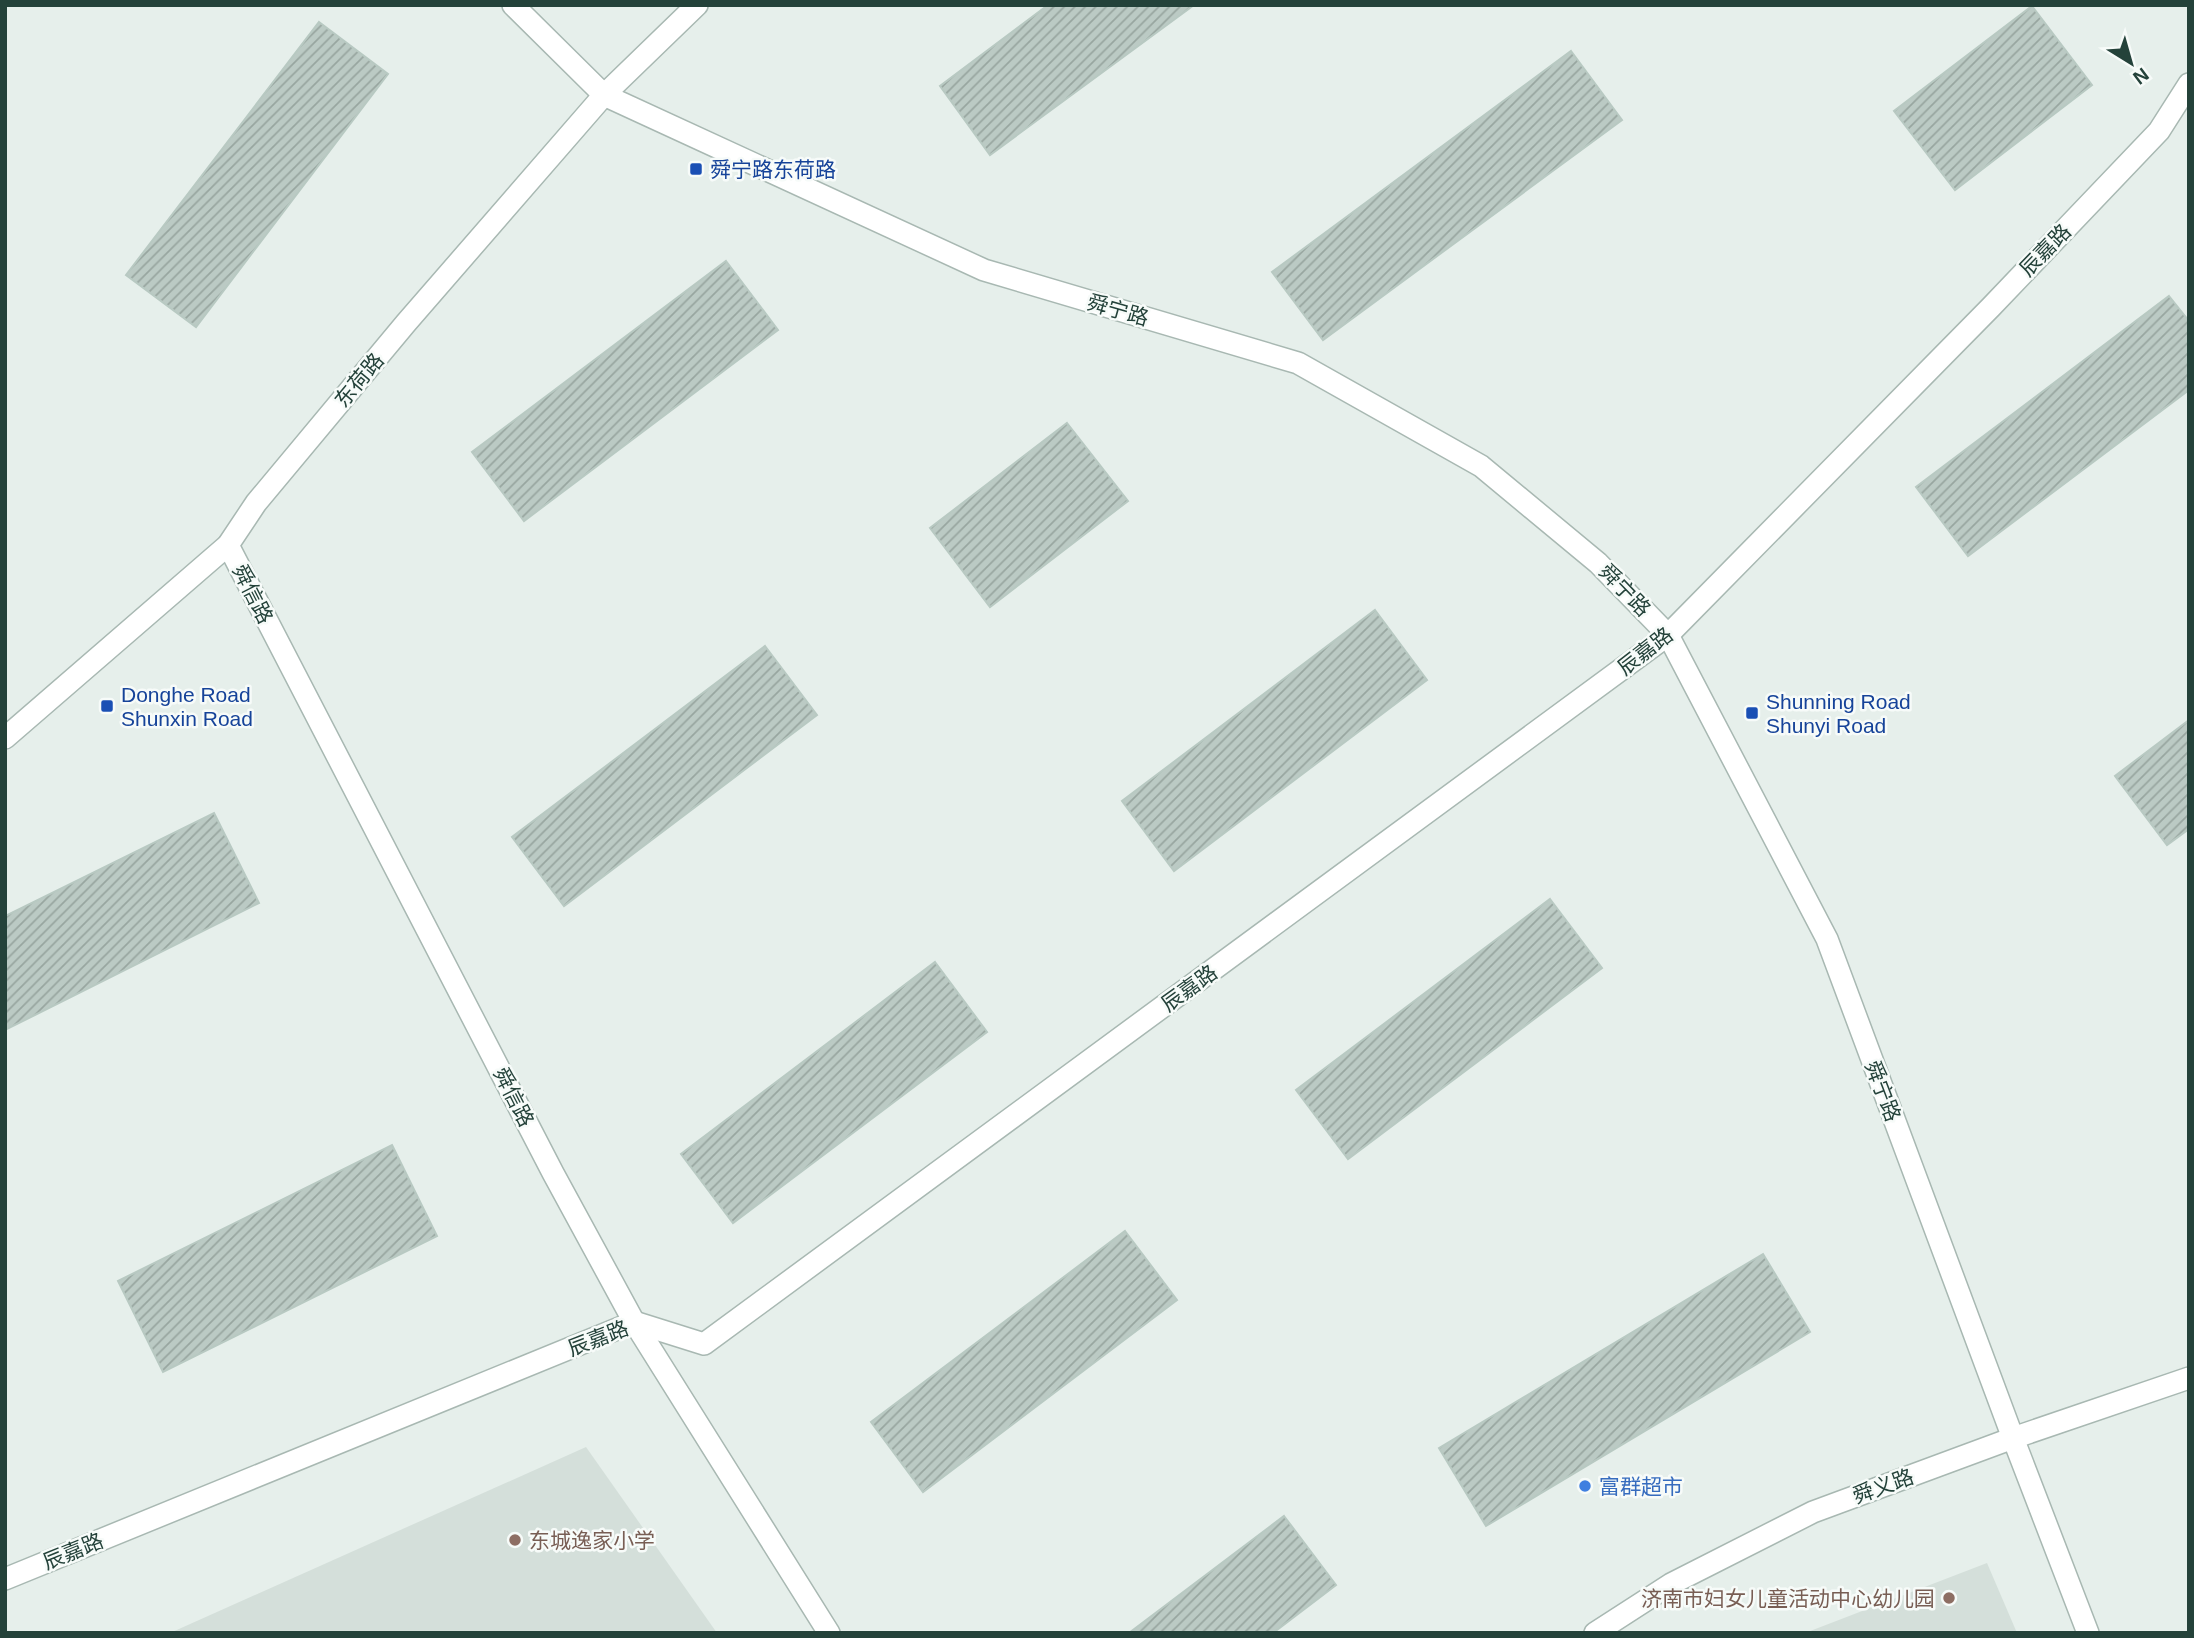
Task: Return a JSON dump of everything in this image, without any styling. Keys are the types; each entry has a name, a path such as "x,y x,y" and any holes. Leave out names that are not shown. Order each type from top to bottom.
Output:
{"street":[{"name":"舜宁路","path":"513,5 604,95 984,270 1298,363 1481,466 1598,563 1668,635 1827,939 2088,1633"},
{"name":"东荷路","path":"5,738 228,545 256,503 406,323 604,95 697,5"},
{"name":"辰嘉路","path":"5,1578 634,1322 704,1345 1668,635 1991,307 2159,131 2189,84"},
{"name":"舜信路","path":"228,545 553,1173 634,1322 829,1633"},
{"name":"舜义路","path":"1595,1633 1671,1584 1813,1512 2013,1438 2189,1378"}],"shaded area":[{"name":"东城逸家小学","path":"586,1447 717,1633 170,1633"},
{"name":"济南市妇女儿童活动中心幼儿园","path":"1987,1563 2017,1633 1805,1633"}],"building":[{"path":"1048,5 1194,5 990,155 940,86"},
{"path":"2032,6 2092,85 1955,190 1894,111"},
{"path":"319,22 388,74 196,327 126,275"},
{"path":"1571,51 1622,120 1323,340 1272,272"},
{"path":"726,261 778,330 524,521 472,452"},
{"path":"2169,296 2189,321 2189,390 1968,556 1916,487"},
{"path":"1067,423 1128,501 990,607 930,528"},
{"path":"1375,610 1427,680 1174,871 1122,801"},
{"path":"765,646 817,715 564,906 512,837"},
{"path":"2189,720 2189,829 2167,845 2115,776"},
{"path":"214,813 259,903 5,1030 5,916"},
{"path":"1550,899 1602,968 1348,1159 1296,1090"},
{"path":"935,962 987,1032 733,1223 681,1154"},
{"path":"392,1145 437,1236 163,1372 118,1281"},
{"path":"1125,1231 1177,1300 923,1492 871,1422"},
{"path":"1763,1254 1810,1332 1486,1526 1439,1448"},
{"path":"1284,1516 1336,1585 1273,1633 1129,1633"}],"place":[{"name":"舜宁路东荷路","path":"696,169"},
{"name":"Donghe Road Shunxin Road","path":"107,706"},
{"name":"Shunning Road Shunyi Road","path":"1752,713"},
{"name":"富群超市","path":"1585,1486"},
{"name":"东城逸家小学","path":"515,1540"},
{"name":"济南市妇女儿童活动中心幼儿园","path":"1949,1598"}]}
